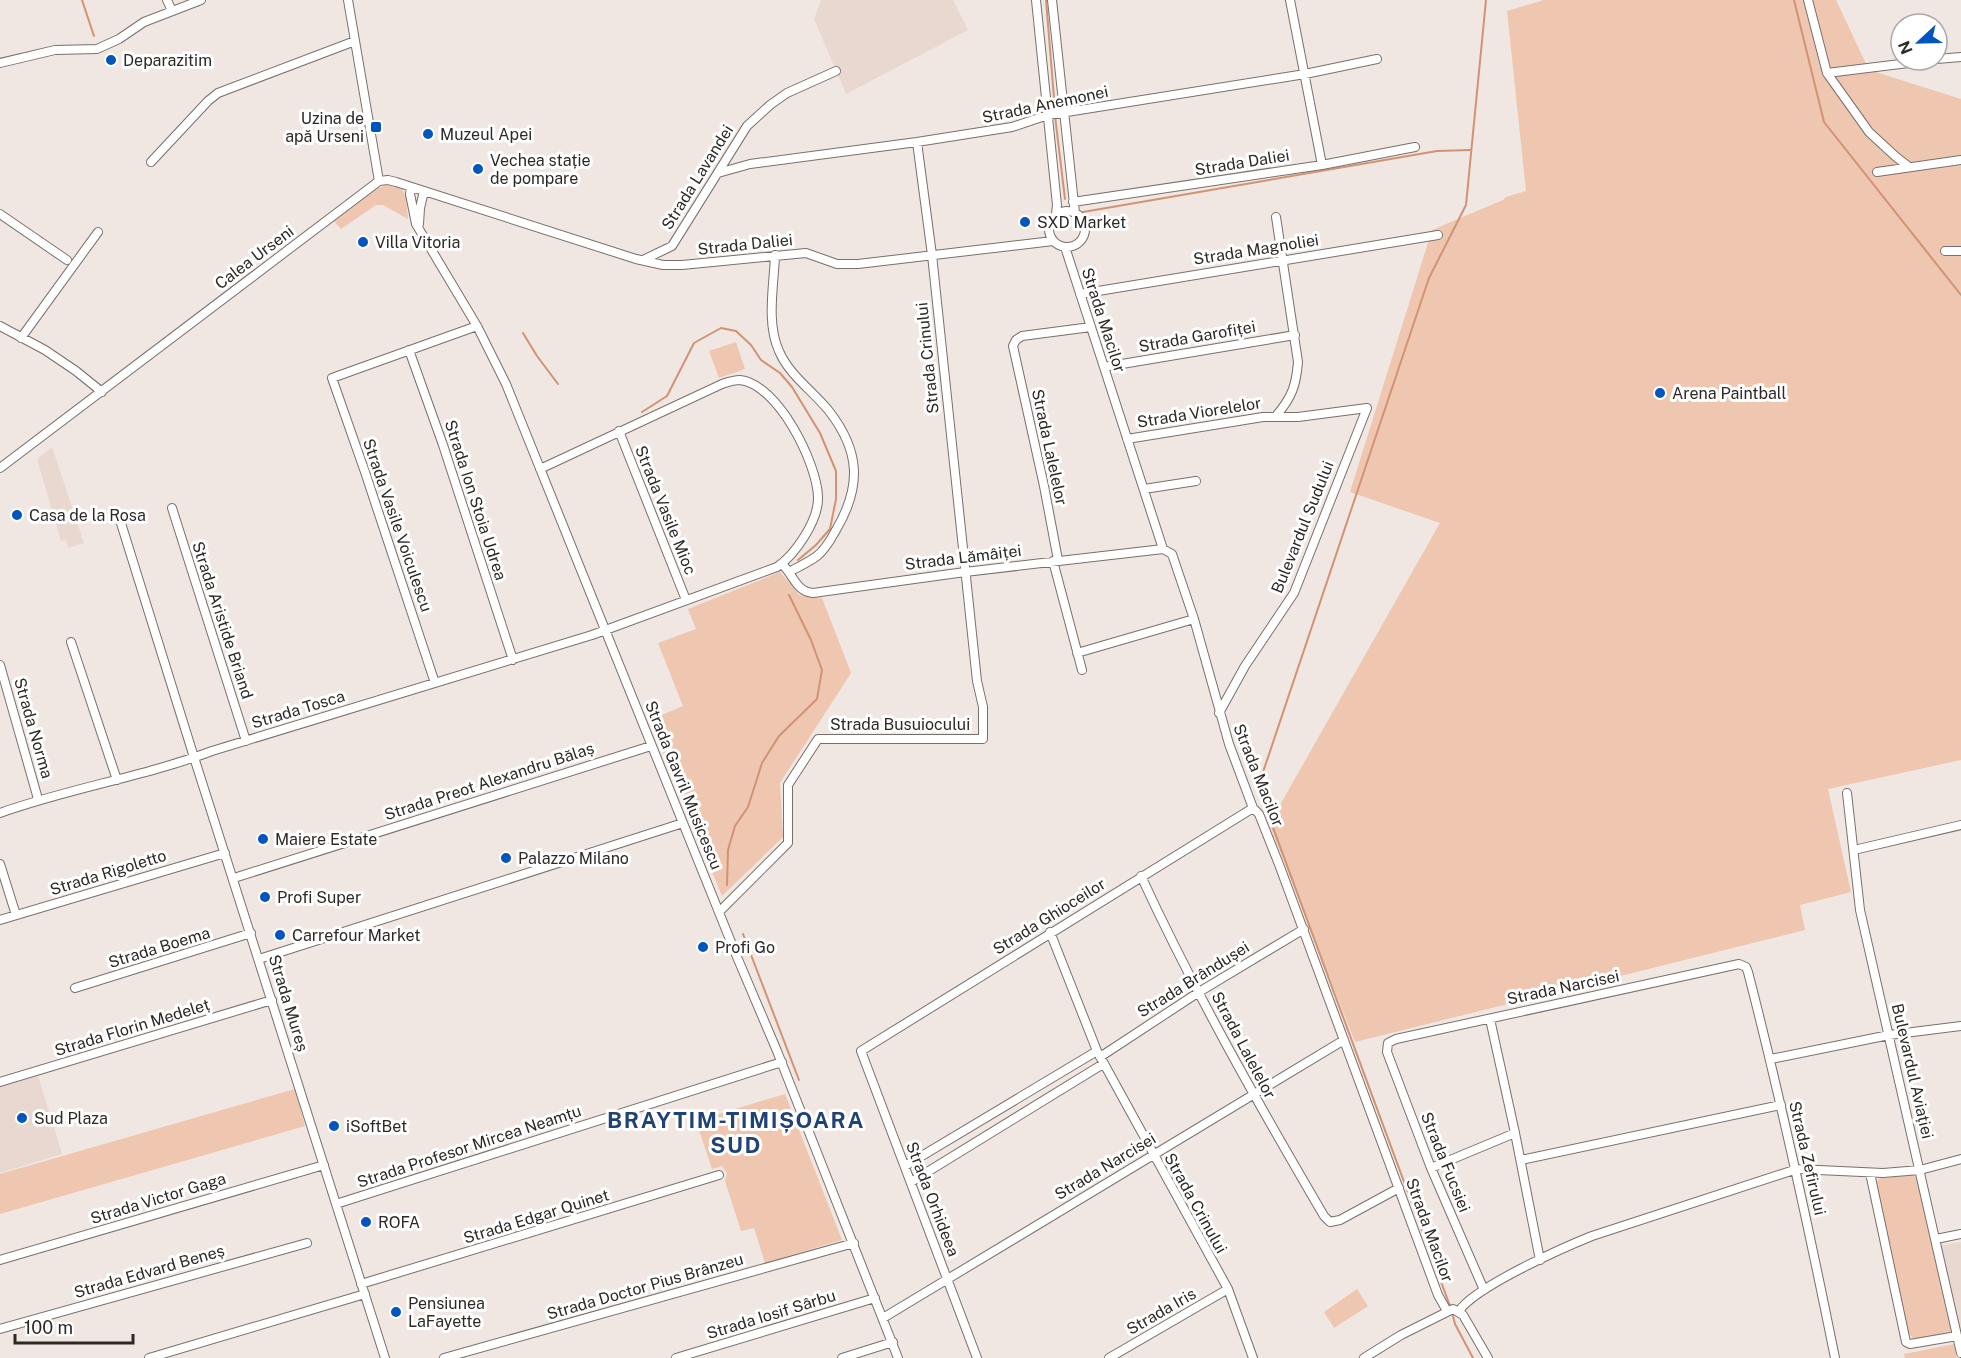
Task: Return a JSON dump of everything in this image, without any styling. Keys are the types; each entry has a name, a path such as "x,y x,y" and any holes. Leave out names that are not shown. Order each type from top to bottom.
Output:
{"street":[{"path":"167,0 172,11"},
{"path":"0,63 55,50 97,49 119,39 144,22 201,0"},
{"path":"348,0 379,181"},
{"path":"1036,0 1057,205 1056,214 1050,222 1049,232 1053,241 1065,247 1072,247 1083,238 1084,223 1075,213 1073,202 1052,0"},
{"path":"1290,0 1322,165"},
{"path":"1808,0 1827,73 1869,132 1910,167"},
{"path":"152,162 218,93 355,41"},
{"name":"Strada Anemonei","path":"718,173 750,164 1012,127 1049,115 1305,74 1377,59"},
{"path":"1827,73 1889,66"},
{"name":"Strada Lavandei","path":"644,260 672,246 747,126 787,93 836,71"},
{"name":"Strada Crinului","path":"917,142 932,255 977,681 983,707 983,739"},
{"name":"Strada Daliei","path":"1073,202 1322,165 1415,147"},
{"path":"1877,172 1961,160"},
{"name":"Strada Daliei","path":"379,181 388,180 584,243 663,265 806,253 844,265 1053,241"},
{"name":"Calea Urseni","path":"0,468 379,181"},
{"name":"Strada Gavril Musicescu","path":"411,187 412,211 416,224 477,326 506,384 651,746 782,1062 898,1358"},
{"path":"421,233 419,214 424,191"},
{"path":"1056,214 1075,213"},
{"path":"0,214 67,260"},
{"path":"1276,217 1298,362 1296,382 1291,397 1276,416"},
{"path":"21,338 98,232"},
{"name":"Strada Magnoliei","path":"1080,294 1438,234"},
{"name":"Strada Macilor","path":"1065,247 1163,549 1172,554 1194,619 1236,765 1253,807 1259,814 1304,929 1438,1295 1452,1310 1467,1320 1488,1358"},
{"path":"1945,251 1961,251"},
{"path":"775,255 773,328 776,345 786,364 836,421 849,444 855,471 845,514 825,548 817,556 789,572"},
{"path":"0,326 68,366 102,392"},
{"path":"409,350 477,326"},
{"name":"Strada Lalelelor","path":"1082,670 1055,561 1044,486 1013,346 1022,336 1091,327"},
{"name":"Strada Garofiței","path":"1104,368 1295,335"},
{"name":"Strada Vasile Voiculescu","path":"409,350 332,378 435,683"},
{"name":"Strada Ion Stoia Udrea","path":"409,350 443,445 513,660"},
{"path":"540,469 732,381 741,380 758,387 783,412 798,436 818,495 818,504 806,533 795,551 782,564 686,600"},
{"name":"Strada Viorelelor","path":"1127,439 1276,416 1298,417 1367,408"},
{"name":"Bulevardul Sudului","path":"1220,713 1245,666 1294,593 1367,408"},
{"name":"Strada Vasile Mioc","path":"619,431 686,600"},
{"path":"1144,489 1196,481"},
{"name":"Strada Aristide Briand","path":"172,508 246,741"},
{"name":"Strada Mureș","path":"120,520 384,1358"},
{"name":"Strada Lămâiței","path":"782,564 801,590 813,593 965,572 1163,549"},
{"name":"Strada Tosca","path":"0,813 39,799 180,764 246,741 513,660 686,600"},
{"path":"1077,653 1194,619"},
{"path":"71,642 117,780"},
{"name":"Strada Norma","path":"0,665 39,799"},
{"name":"Strada Busuiocului","path":"719,912 788,843 788,785 818,739 983,739"},
{"name":"Strada Preot Alexandru Bălaș","path":"234,878 651,746"},
{"name":"Bulevardul Aviației","path":"1847,793 1860,910 1961,1353"},
{"name":"Strada Ghioceilor","path":"861,1051 1253,807"},
{"path":"259,959 683,823"},
{"path":"1854,850 1961,825"},
{"name":"Strada Rigoletto","path":"0,920 225,853"},
{"path":"0,864 16,915"},
{"name":"Strada Lalelelor","path":"1141,876 1167,932 1252,1093 1323,1216 1330,1222 1340,1220 1399,1188"},
{"name":"Strada Brândușei","path":"911,1182 1199,992 1304,929"},
{"name":"Strada Crinului","path":"1050,932 1100,1057 1152,1155 1228,1289 1253,1358"},
{"name":"Strada Boema","path":"75,988 251,933"},
{"name":"Strada Narcisei","path":"1388,1043 1396,1039 1732,965 1739,964 1746,967"},
{"name":"Strada Zefirului","path":"1746,967 1797,1169 1835,1358"},
{"name":"Strada Florin Medeleț","path":"0,1082 272,1000"},
{"path":"1490,1018 1540,1260"},
{"path":"1771,1059 1889,1035 1961,1026"},
{"name":"Strada Narcisei","path":"883,1318 1252,1093 1344,1040"},
{"name":"Strada Fucsiei","path":"1388,1043 1387,1052 1431,1168 1484,1290"},
{"name":"Strada Orhideea","path":"861,1051 977,1358"},
{"name":"Strada Brândușei","path":"905,1167 1100,1057"},
{"name":"Strada Profesor Mircea Neamțu","path":"336,1204 782,1062"},
{"path":"1521,1160 1781,1105"},
{"path":"1431,1168 1515,1133"},
{"path":"1364,1358 1401,1335 1452,1310 1562,1248 1619,1226 1797,1169 1870,1173 1920,1170 1961,1159"},
{"name":"Strada Victor Gaga","path":"0,1260 324,1164"},
{"path":"1870,1173 1906,1342 1910,1344 1957,1336"},
{"name":"Strada Edgar Quinet","path":"361,1284 719,1174"},
{"path":"1936,1239 1961,1234"},
{"name":"Strada Edvard Beneș","path":"0,1329 307,1243"},
{"name":"Strada Doctor Pius Brânzeu","path":"444,1358 854,1243"},
{"name":"Strada Iris","path":"1109,1358 1228,1289"},
{"path":"149,1358 364,1294"},
{"name":"Strada Iosif Sârbu","path":"676,1358 875,1298"},
{"path":"842,1358 893,1342"}],"shaded area":[{"path":"821,0 953,0 968,30 846,94 814,19"},
{"path":"1544,0 1836,0 1869,70 1961,99 1961,760 1828,789 1851,892 1800,905 1805,930 1355,1042 1260,801 1276,812 1440,523 1350,492 1432,230 1506,197 1526,191 1507,11"},
{"path":"389,185 402,189 406,197 408,219 383,205 376,205 341,229 333,220 374,189"},
{"path":"736,342 745,369 719,378 709,351"},
{"path":"52,447 84,543 68,548 66,540 61,541 37,459"},
{"path":"780,572 799,595 822,598 851,673 780,783 783,837 722,896 650,720 683,706 658,643 696,629 688,609"},
{"path":"38,1076 62,1154 0,1173 0,1087"},
{"path":"295,1089 305,1126 0,1214 0,1174"},
{"path":"785,1094 842,1240 765,1263 754,1228 741,1231 725,1181 727,1173 722,1166 712,1169 696,1121"},
{"path":"1912,1175 1916,1177 1921,1187 1952,1333 1915,1340 1909,1334 1904,1321 1876,1182 1880,1178"},
{"path":"1961,1242 1961,1337 1940,1246"},
{"path":"1357,1289 1368,1306 1334,1328 1324,1312"},
{"path":"1954,1344 1957,1358 1905,1358 1904,1354"}],"waterway":[{"path":"82,0 94,36"},
{"path":"1046,0 1055,110"},
{"path":"1450,1306 1258,787 1429,278 1466,205 1486,0"},
{"path":"1794,0 1824,122 1961,295"},
{"path":"1055,116 1065,199"},
{"path":"1083,212 1437,151 1470,150"},
{"path":"642,412 667,396 694,343 721,328 736,331 751,345 761,360 780,373 792,387 820,433 836,471 836,499 830,529 798,560"},
{"path":"523,333 558,384"},
{"path":"727,885 728,850 735,826 748,807 762,763 779,736 817,699 822,670 811,640 789,595"},
{"path":"743,934 799,1080"},
{"path":"1452,1312 1455,1324 1473,1358"}],"place":[{"name":"Deparazitim","path":"111,60"},
{"name":"Uzina de apă Urseni","path":"376,127"},
{"name":"Muzeul Apei","path":"428,134"},
{"name":"Vechea stație de pompare","path":"478,169"},
{"name":"SXD Market","path":"1025,222"},
{"name":"Villa Vitoria","path":"363,242"},
{"name":"Arena Paintball","path":"1660,393"},
{"name":"Casa de la Rosa","path":"17,515"},
{"name":"Maiere Estate","path":"263,839"},
{"name":"Palazzo Milano","path":"506,858"},
{"name":"Profi Super","path":"265,897"},
{"name":"Carrefour Market","path":"280,935"},
{"name":"Profi Go","path":"703,947"},
{"name":"Sud Plaza","path":"22,1118"},
{"name":"iSoftBet","path":"334,1126"},
{"name":"ROFA","path":"366,1222"},
{"name":"Pensiunea LaFayette","path":"396,1312"}],"district":[{"name":"BRAYTIM-TIMIȘOARA SUD","path":"736,1132"}]}
